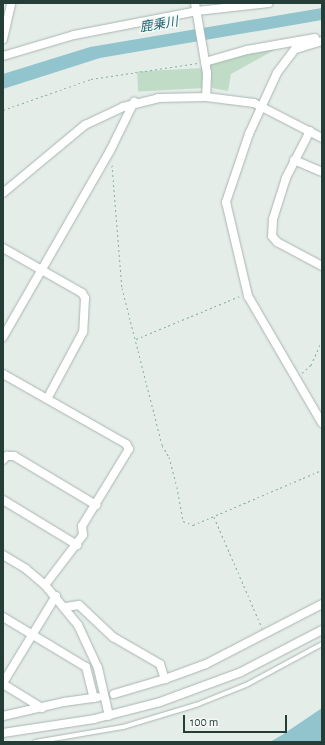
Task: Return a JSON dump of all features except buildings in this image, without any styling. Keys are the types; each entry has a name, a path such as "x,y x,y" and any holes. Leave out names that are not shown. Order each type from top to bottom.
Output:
{"street":[{"path":"3,39 10,3"},
{"path":"3,56 74,35 196,10 269,3"},
{"path":"196,10 204,58 206,97"},
{"path":"204,58 322,37"},
{"path":"322,41 293,51 277,73 249,134 226,202 247,293 322,423"},
{"path":"3,192 85,125 134,102 158,98 206,97 235,100 262,106 322,138"},
{"path":"3,337 110,151 134,102"},
{"path":"310,131 294,160 273,219 272,238 322,266"},
{"path":"294,160 322,172"},
{"path":"3,248 82,294 85,298 83,332 47,399"},
{"path":"3,374 128,446 129,451 82,526 83,535 45,585"},
{"path":"3,460 7,456 14,456 96,505"},
{"path":"3,500 77,544"},
{"path":"3,555 26,569 45,585 66,607 87,640 94,657 109,716"},
{"path":"42,708 3,683 56,596"},
{"path":"114,694 165,680 212,661 265,636 322,604"},
{"path":"66,607 79,605 113,637 160,664 165,680"},
{"path":"3,617 86,667 98,697 64,702 3,716"},
{"path":"3,734 109,716 160,702 224,679 322,630"}],"lane":[{"path":"36,742 123,727 196,705 246,685 322,644"}],"path":[{"path":"3,110 91,79 204,58"},
{"path":"112,163 121,282 162,445 169,457 178,487 183,521 193,525 322,470"},
{"path":"136,340 247,293"},
{"path":"295,378 311,366 322,340"},
{"path":"214,516 265,636"}],"green space":[{"path":"280,47 231,74 228,91 212,88 210,67 212,63 246,53"},
{"path":"203,68 204,88 138,91 137,71"}],"water":[{"path":"322,8 322,20 100,58 3,89 3,74 90,47"},
{"path":"322,708 322,742 270,742 282,735"}],"water label":[{"name":"鹿乗川","path":"159,26"}]}
